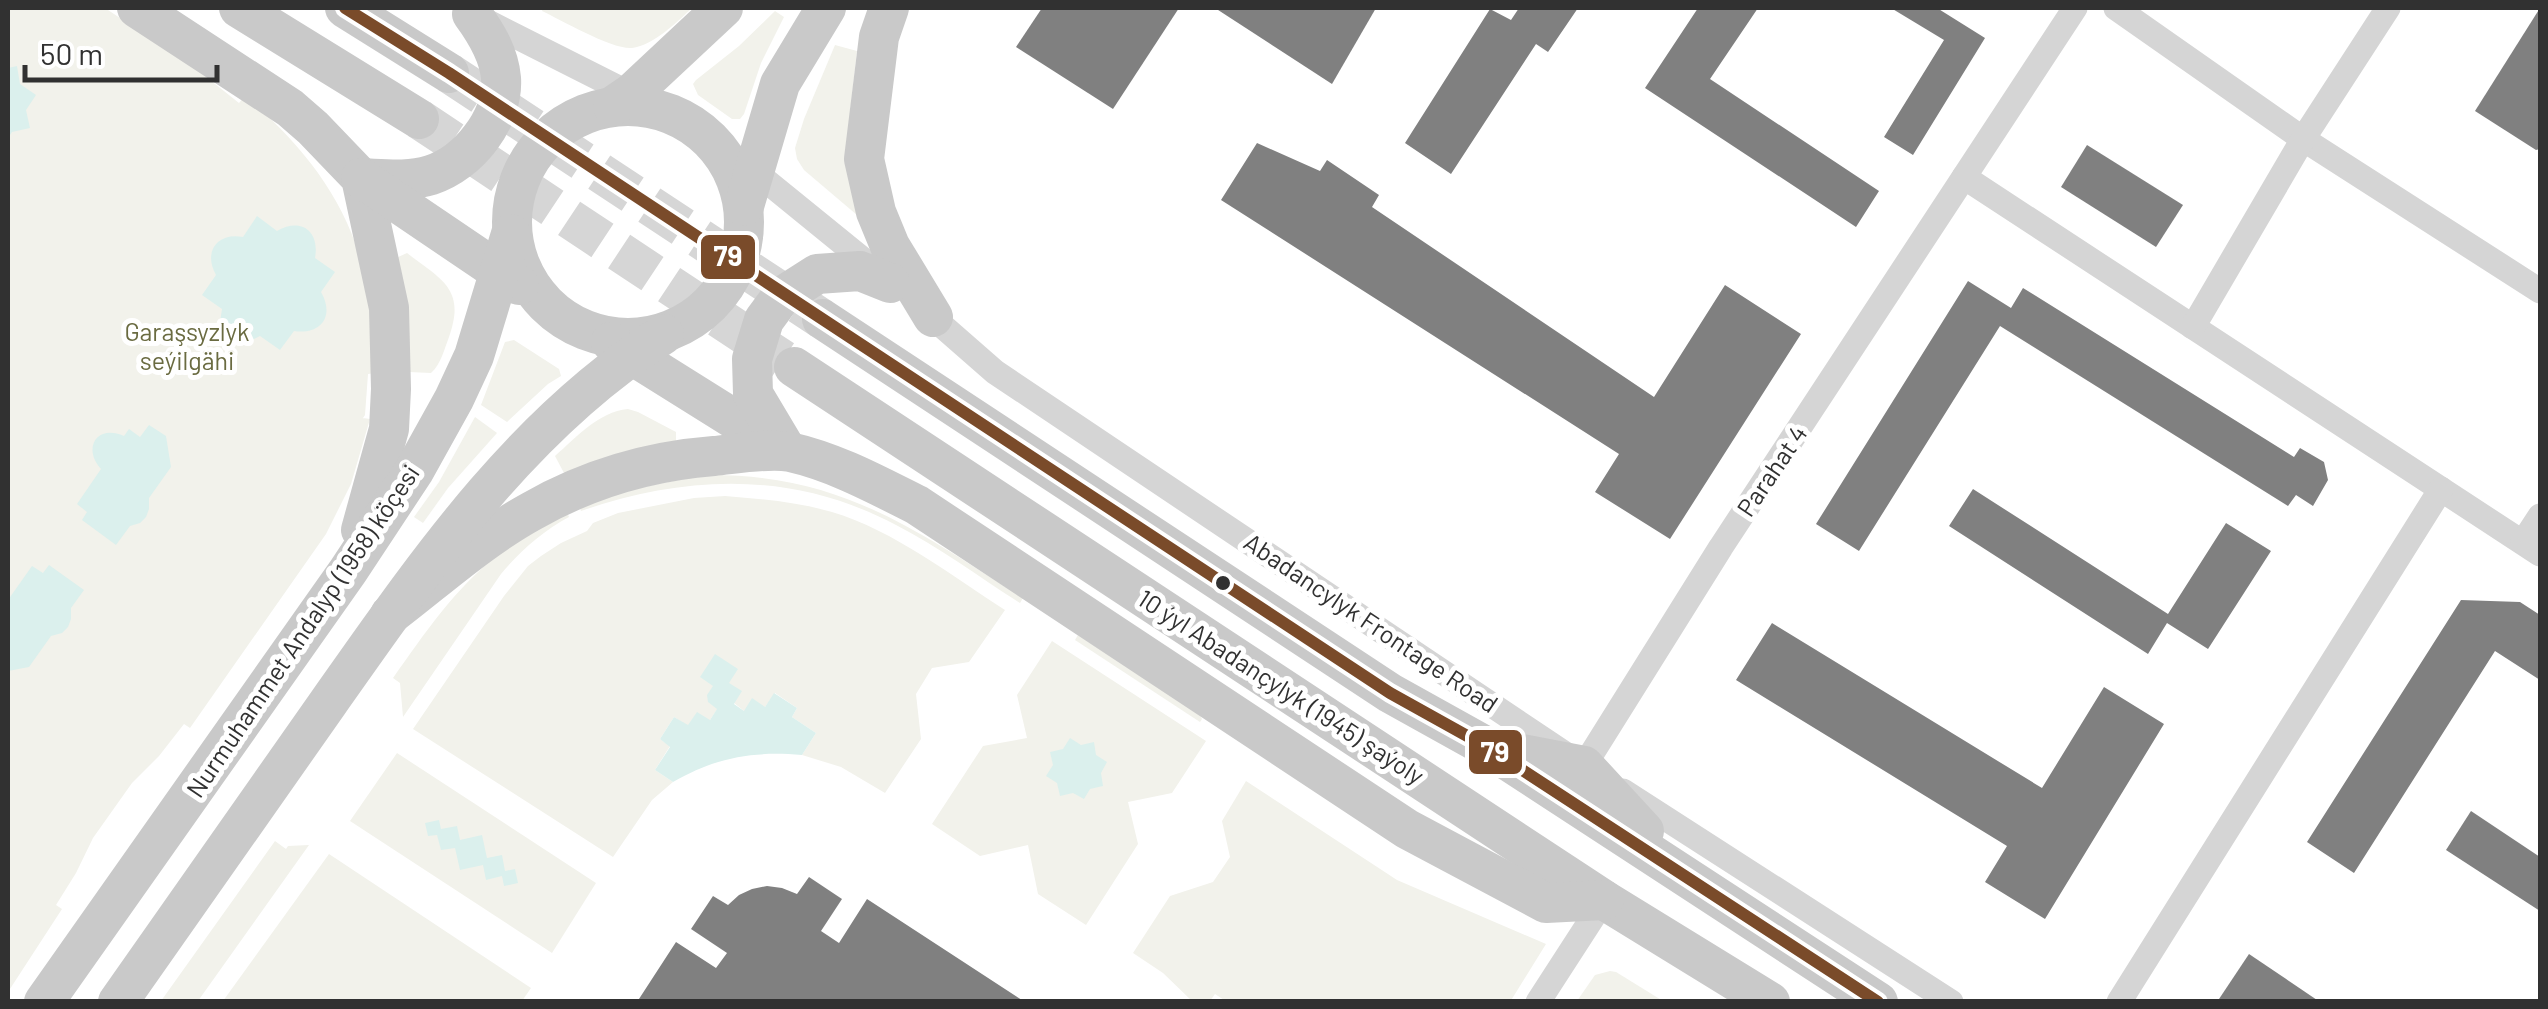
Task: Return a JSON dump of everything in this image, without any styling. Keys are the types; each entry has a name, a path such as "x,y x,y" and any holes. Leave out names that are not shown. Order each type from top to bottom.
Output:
{"main road":[{"path":"138,8 279,100 313,128 360,178 505,253 540,300 568,324 616,346 787,452 865,479 917,505 1407,830 1546,902 1604,900"},
{"path":"239,8 419,120"},
{"path":"345,8 449,73"},
{"path":"505,253 513,198 526,164 548,136 579,116 622,99 722,8"},
{"path":"118,1002 390,616 471,508 616,346 664,334 708,309 731,279 743,244 749,188 780,84 826,8"},
{"path":"889,8 878,37 864,160 876,212 890,246 933,317"},
{"path":"360,178 410,180 435,174 455,164 485,132 500,99 501,79 487,34 466,11"},
{"path":"622,99 674,116 716,144 749,188"},
{"path":"348,571 383,456 391,389 389,308 360,178"},
{"name":"Nurmuhammet Andalyp (1958) köçesi","path":"44,1002 348,571 414,471 474,356 505,253"},
{"path":"787,452 753,394 752,359 764,320 782,297 817,274 860,270 890,283"},
{"path":"822,318 1390,693 1487,747 1878,1002"},
{"name":"10 ýyl Abadançylyk (1945) şaýoly","path":"794,368 1604,900 1770,1002"},
{"path":"390,616 497,532 532,510 594,483 635,468 678,459 787,452"},
{"path":"1487,747 1584,766 1688,878"}],"street":[{"name":"Parahat 4","path":"1584,766 1721,547 2075,8"},
{"path":"2116,8 2304,139 2540,291"},
{"path":"2193,327 2304,139 2388,8"},
{"path":"466,11 622,99"},
{"path":"1964,177 2532,548 2540,516"},
{"path":"749,188 890,283 933,317"},
{"name":"Abadancylyk Frontage Road","path":"933,317 994,372 1584,766 1951,1002"},
{"path":"2119,1002 2441,489"},
{"path":"1538,1002 1604,900"}],"green space":[{"name":"Garaşsyzlyk seýilgähi","path":"8,8 105,8 195,68 239,103 245,96 282,131 329,189 352,234 367,286 375,373 368,374 363,418 370,419 351,484 326,534 190,728 184,724 132,783 93,838 56,905 62,909 8,992"},
{"path":"692,8 657,38 632,48 587,34 542,11"},
{"path":"775,11 784,17 761,63 744,114 740,119 732,119 698,95 693,84"},
{"path":"835,45 857,51 850,112 857,215 804,170 795,148"},
{"path":"407,253 448,287 455,307 449,337 431,373 409,372 409,321 396,258"},
{"path":"514,340 559,369 561,376 507,422 481,405 505,342"},
{"path":"628,409 676,432 676,444 620,453 564,473 555,456 598,420"},
{"path":"475,417 497,433 423,523 414,517 439,482"},
{"path":"704,475 752,477 836,495 910,528 1023,598 1020,603 896,525 819,495 780,487 701,485 661,490 581,511 579,506 603,495"},
{"path":"725,496 806,506 855,520 922,555 1005,610 969,662 932,668 916,694 921,739 885,793 841,767 802,755 816,733 792,717 797,708 775,693 765,707 744,711 713,686 718,708 710,720 688,726 674,717 660,739 670,746 655,770 673,782 652,800 613,857 413,729 504,596 541,556 587,531 593,523 618,513"},
{"path":"567,512 569,517 532,542 501,574 403,717 400,683 393,678 442,612 500,553"},
{"path":"1078,635 1200,715 1200,722 1075,640"},
{"path":"1052,641 1206,741 1172,793 1128,802 1138,844 1086,925 1038,894 1028,845 980,856 932,824 983,746 1027,738 1017,695"},
{"path":"397,753 596,883 552,953 350,821"},
{"path":"1246,781 1397,880 1546,944 1510,1002 1227,1002 1215,994 1210,1001 1192,1001 1163,973 1133,953 1170,896 1213,882 1230,857 1222,821"},
{"path":"275,841 286,849 309,845 198,1001 161,1001"},
{"path":"329,854 531,988 522,1001 223,1001"},
{"path":"1610,971 1663,1001 1577,1001 1595,975"}],"shaded area":[{"path":"17,66 20,84 36,95 26,110 30,128 12,132 8,138 8,68"},
{"path":"257,216 277,231 294,226 307,229 315,240 315,258 335,272 321,292 326,309 323,322 312,330 294,331 280,350 260,336 248,342 230,338 220,322 222,309 202,295 216,275 211,259 215,245 226,238 243,237"},
{"path":"149,425 166,436 171,467 149,498 146,517 130,526 116,545 82,520 87,512 77,504 101,469 93,453 95,440 106,433 124,436 129,429 140,437"},
{"path":"49,565 84,590 71,608 68,627 51,636 29,667 8,671 8,600 32,566 43,573"},
{"path":"715,654 738,669 729,683 742,691 734,704 744,711 752,698 765,707 774,693 797,708 792,717 816,733 802,755 735,758 673,782 655,770 670,747 660,739 674,717 688,725 697,712 710,720 717,709 708,702 707,695 713,686 700,677"},
{"path":"1070,738 1081,745 1094,742 1096,755 1107,762 1101,773 1103,786 1090,789 1084,799 1073,793 1060,796 1057,783 1046,776 1053,765 1050,752 1063,749"},
{"path":"439,820 441,829 457,826 460,840 482,835 487,858 502,855 505,871 515,869 518,883 504,886 502,876 486,880 483,865 460,870 455,848 441,850 437,835 428,836 425,823"}],"building":[{"path":"1042,8 1179,8 1113,109 1016,47"},
{"path":"1215,8 1376,8 1332,84"},
{"path":"1519,8 1578,8 1548,52 1536,44 1451,174 1405,143 1490,9 1511,20"},
{"path":"1698,8 1758,8 1710,79 1879,191 1856,227 1645,88"},
{"path":"1891,8 1937,8 1985,38 1913,155 1884,137 1944,40"},
{"path":"2540,8 2540,149 2536,150 2475,111"},
{"path":"1257,143 1320,171 1327,160 1379,195 1372,207 1654,397 1725,285 1801,334 1670,539 1595,492 1619,454 1221,200"},
{"path":"2087,145 2183,205 2156,247 2061,187"},
{"path":"1968,281 2011,308 2023,288 2294,457 2300,448 2324,462 2328,480 2313,506 2296,495 2288,506 2000,326 1859,551 1816,524"},
{"path":"1973,489 2168,614 2226,523 2271,551 2208,649 2167,623 2148,654 1949,526"},
{"path":"2461,600 2520,602 2540,615 2540,680 2495,651 2354,873 2307,842"},
{"path":"1772,623 2042,788 2104,687 2164,724 2045,919 1985,882 2007,846 1736,680"},
{"path":"2471,811 2540,857 2540,911 2446,850"},
{"path":"809,877 842,899 821,931 839,943 867,899 1025,1002 637,1002 676,942 716,968 727,953 691,929 713,896 728,905 739,895 767,886 797,894"},
{"path":"2249,954 2320,1002 2217,1002"}],"tunnel":[{"path":"449,73 822,319"},
{"path":"419,119 783,360"}],"transit line":[{"name":"79","path":"345,8 1390,693 1487,747 1878,1002"}]}
